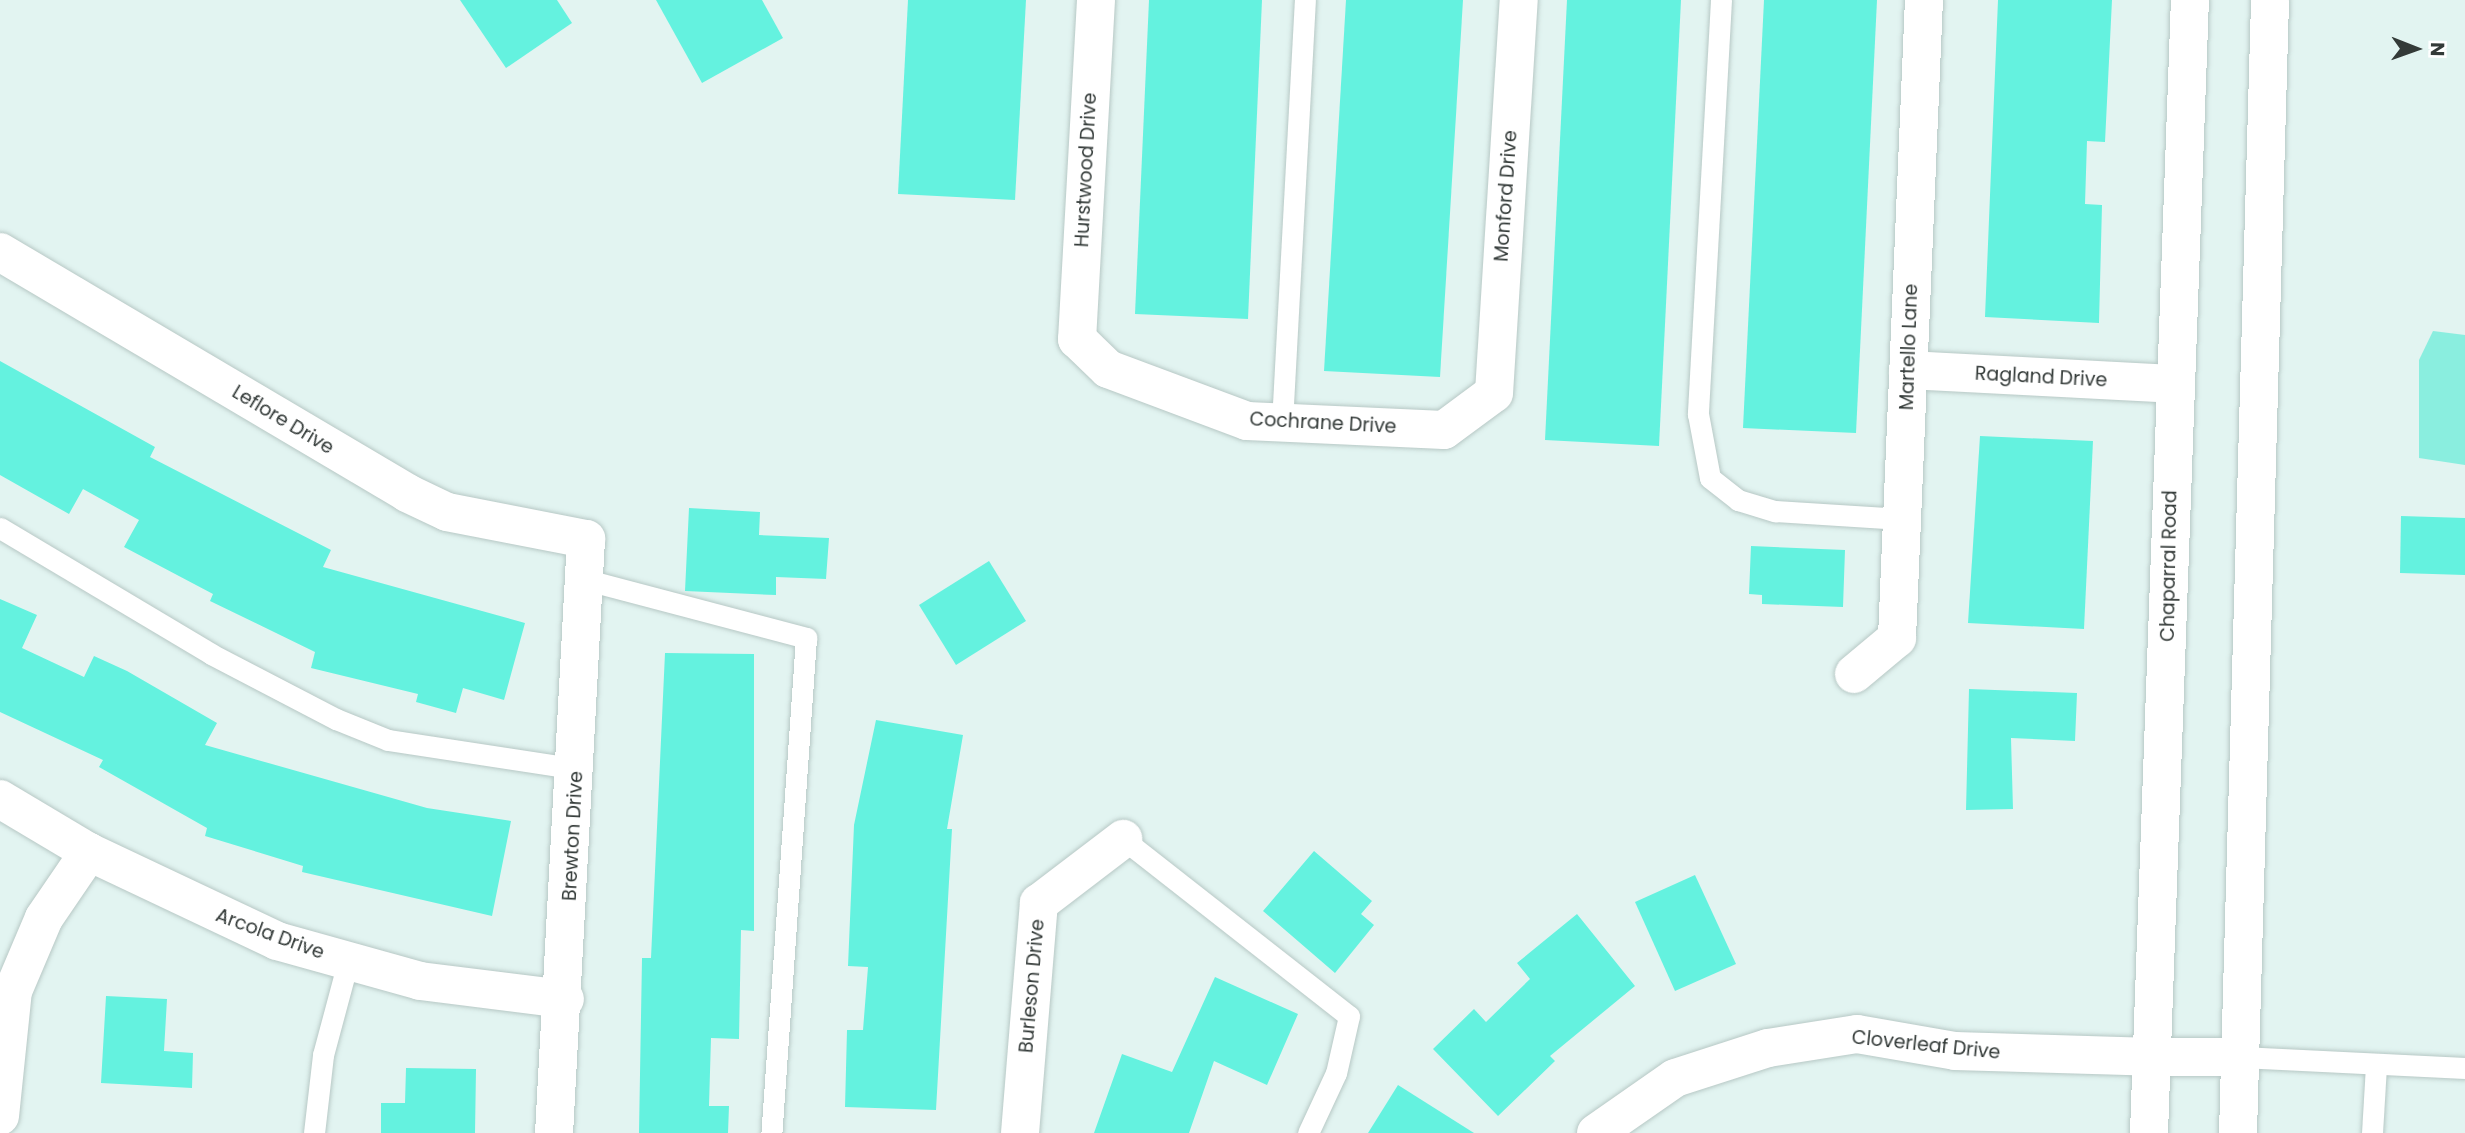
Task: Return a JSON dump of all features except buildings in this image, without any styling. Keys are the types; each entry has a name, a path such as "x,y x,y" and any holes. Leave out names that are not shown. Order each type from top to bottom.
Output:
{"street":[{"name":"Hurstwood Drive","path":"1077,339 1096,0"},
{"name":"Monford Drive","path":"1494,393 1519,0"},
{"name":"Martello Lane","path":"1854,674 1897,639 1924,0"},
{"name":"Chaparral Road","path":"2149,1133 2173,384 2190,0"},
{"path":"2238,1133 2270,0"},
{"name":"Leflore Drive","path":"0,252 407,493 447,512 586,539"},
{"name":"Cochrane Drive","path":"1077,339 1108,369 1247,421 1444,430 1494,393"},
{"name":"Ragland Drive","path":"1908,370 2173,384"},
{"name":"Brewton Drive","path":"554,1133 565,999 587,580 586,539"},
{"name":"Arcola Drive","path":"0,799 89,852 229,922 348,962 420,981 565,999"},
{"name":"Burleson Drive","path":"1020,1133 1039,903 1123,839"},
{"path":"0,1116 13,992 44,918 89,852"},
{"name":"Cloverleaf Drive","path":"1596,1133 1675,1079 1768,1048 1857,1034 1955,1051 2241,1057"}],"lane":[{"path":"1282,422 1305,0"},
{"path":"1721,0 1698,414 1710,478 1738,500 1775,511 1902,519"},
{"path":"0,528 252,678 349,724 415,746 577,769"},
{"path":"587,580 806,638 771,1133"},
{"path":"1123,839 1349,1016 1336,1073 1308,1133"},
{"path":"314,1133 323,1055 348,962"},
{"path":"2241,1057 2307,1056 2376,1065 2465,1068"},
{"path":"2372,1133 2376,1065"}],"green space":[{"path":"2433,331 2465,335 2465,465 2419,458 2419,360"}]}
